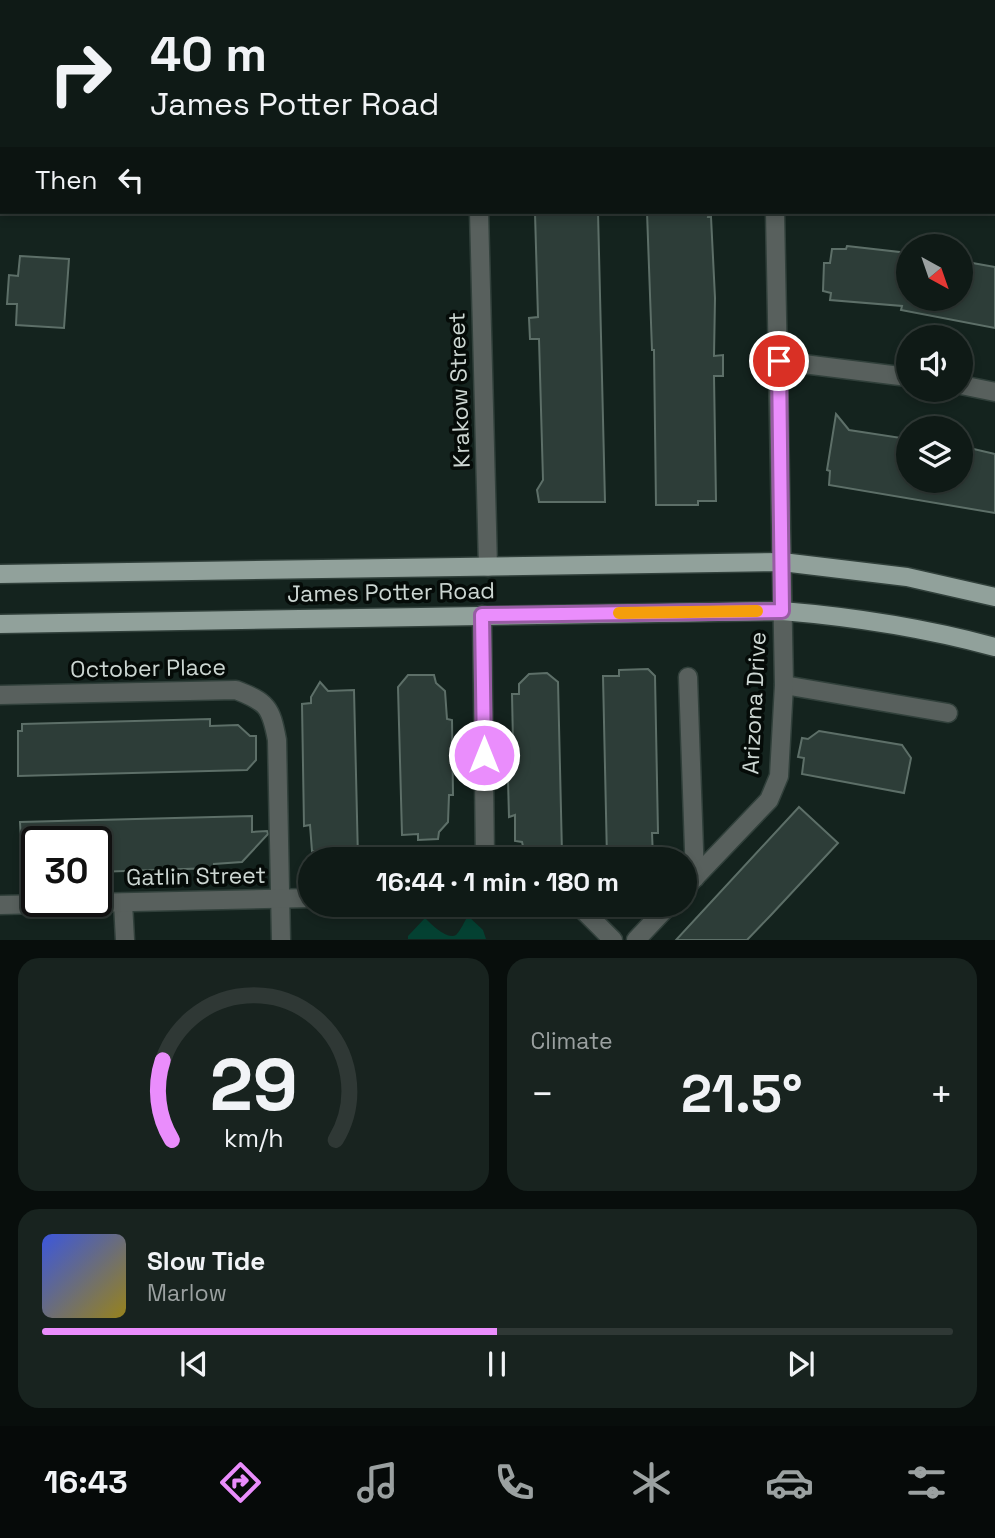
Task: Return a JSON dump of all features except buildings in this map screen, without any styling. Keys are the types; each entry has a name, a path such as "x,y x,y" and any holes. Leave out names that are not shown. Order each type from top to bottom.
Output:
{"main road":[{"name":"James Potter Road","path":"0,574 782,562 908,577 995,597"},
{"name":"James Potter Road","path":"0,624 782,611 846,616 903,625 995,647"}],"street":[{"name":"Krakow Street","path":"479,214 488,567"},
{"path":"775,214 782,611"},
{"path":"779,361 896,376"},
{"path":"973,387 995,391"},
{"name":"Arizona Drive","path":"697,876 769,800 779,776 784,685 782,611"},
{"path":"482,615 485,847"},
{"path":"688,677 690,847"},
{"path":"784,685 948,713"},
{"name":"October Place","path":"0,695 236,690 258,698 272,715 277,740 281,940"},
{"name":"Gatlin Street","path":"0,905 298,898"},
{"path":"123,903 125,940"},
{"path":"590,917 614,940"},
{"path":"636,940 658,917"}],"green space":[{"path":"469,917 483,930 486,939 408,939 425,918 439,931 452,936 458,933"}],"slow traffic":[{"path":"619,613 757,611"}],"route":[{"path":"484,755 482,615 782,611 779,361"}]}
